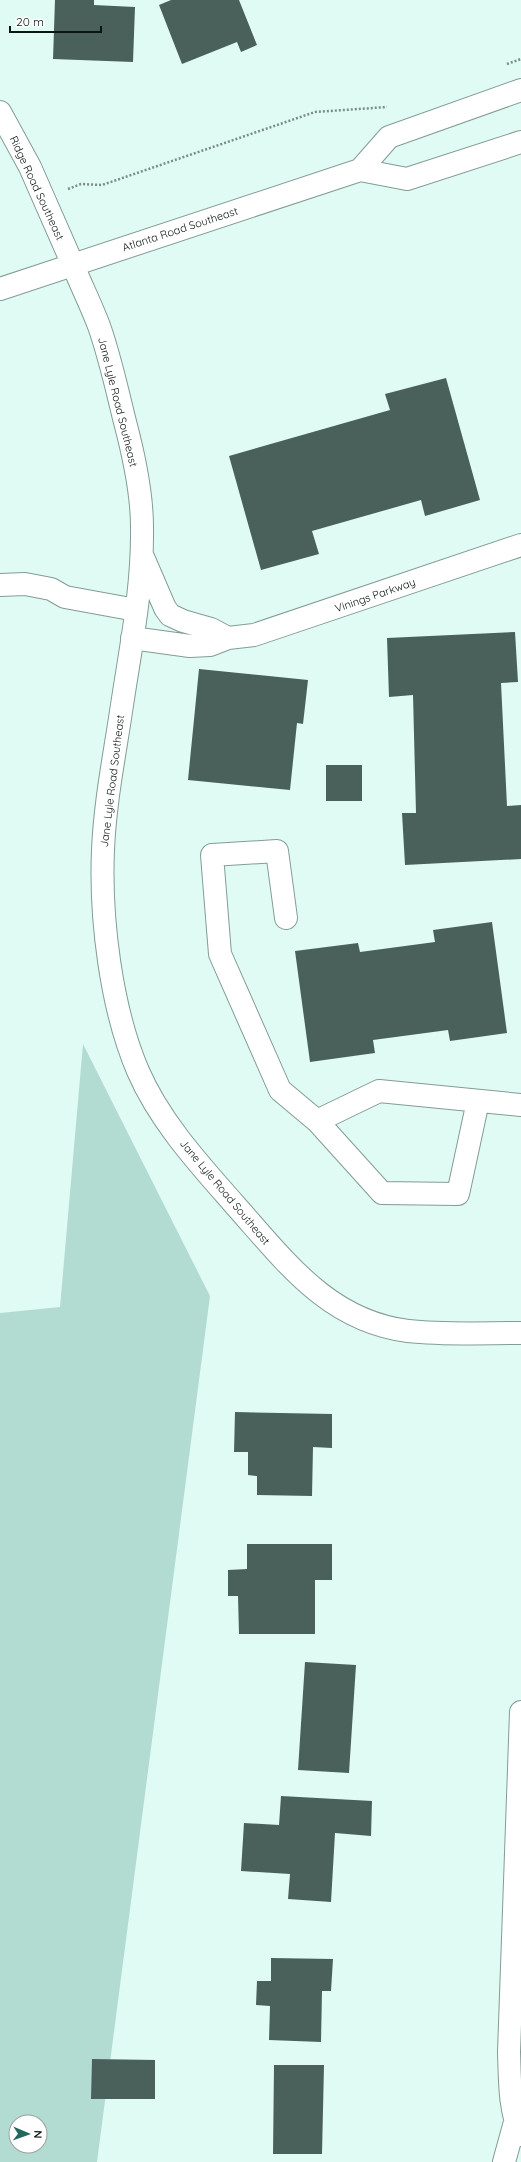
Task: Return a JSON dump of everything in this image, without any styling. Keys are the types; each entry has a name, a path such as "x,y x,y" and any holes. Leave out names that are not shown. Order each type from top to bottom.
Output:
{"street":[{"path":"360,170 389,136 521,90"},
{"name":"Ridge Road Southeast","path":"0,112 30,167 73,265"},
{"name":"Atlanta Road Southeast","path":"0,289 360,170 407,179 521,142"},
{"name":"Jane Lyle Road Southeast","path":"73,265 99,328 135,460 142,524 136,610 107,804 103,849 103,895 107,940 114,984 124,1029 138,1072 157,1105 198,1163 290,1267 316,1292 335,1305 372,1322 406,1330 521,1333"},
{"name":"Vinings Parkway","path":"132,638 190,646 210,645 228,638 254,635 521,545"},
{"path":"141,552 158,594 170,615 183,621 211,629 228,638"},
{"path":"3,585 26,584 52,589 65,598 136,610"},
{"path":"286,918 276,851 212,855 220,954 280,1090 318,1121 382,1193 458,1194 478,1101"},
{"path":"318,1121 379,1091 521,1105"},
{"path":"504,2162 518,2128 510,2086 509,2052 521,1712"}],"path":[{"path":"499,67 521,59"},
{"path":"44,198 81,184 102,185 316,112 390,106"}],"green space":[{"path":"83,1044 210,1296 97,2162 0,2162 0,1313 60,1307"}],"building":[{"path":"55,0 94,0 94,5 135,7 133,62 53,59"},
{"path":"171,0 239,0 257,45 241,52 237,42 182,64 159,5"},
{"path":"446,378 480,500 425,516 421,500 312,531 319,554 261,570 229,456 390,410 385,394"},
{"path":"515,632 518,682 501,683 507,806 521,805 521,859 405,865 402,813 416,813 413,695 389,697 387,638"},
{"path":"199,669 308,680 303,724 297,723 290,790 188,780"},
{"path":"326,765 362,765 362,801 326,801"},
{"path":"492,922 507,1033 450,1041 448,1030 373,1040 375,1053 310,1062 295,951 358,943 360,952 435,942 433,930"},
{"path":"235,1412 332,1414 332,1448 313,1447 312,1496 257,1495 257,1476 248,1475 248,1452 234,1452"},
{"path":"247,1544 332,1544 332,1580 315,1580 315,1634 239,1634 238,1596 228,1596 228,1570 247,1569"},
{"path":"305,1662 356,1665 349,1773 298,1770"},
{"path":"281,1796 372,1801 371,1836 335,1833 331,1902 288,1899 290,1874 241,1871 244,1823 279,1825"},
{"path":"271,1958 333,1959 331,1991 322,1991 321,2042 269,2040 270,2006 256,2005 257,1981 271,1981"},
{"path":"92,2059 155,2060 155,2099 91,2099"},
{"path":"274,2065 324,2065 322,2154 273,2154"}]}
